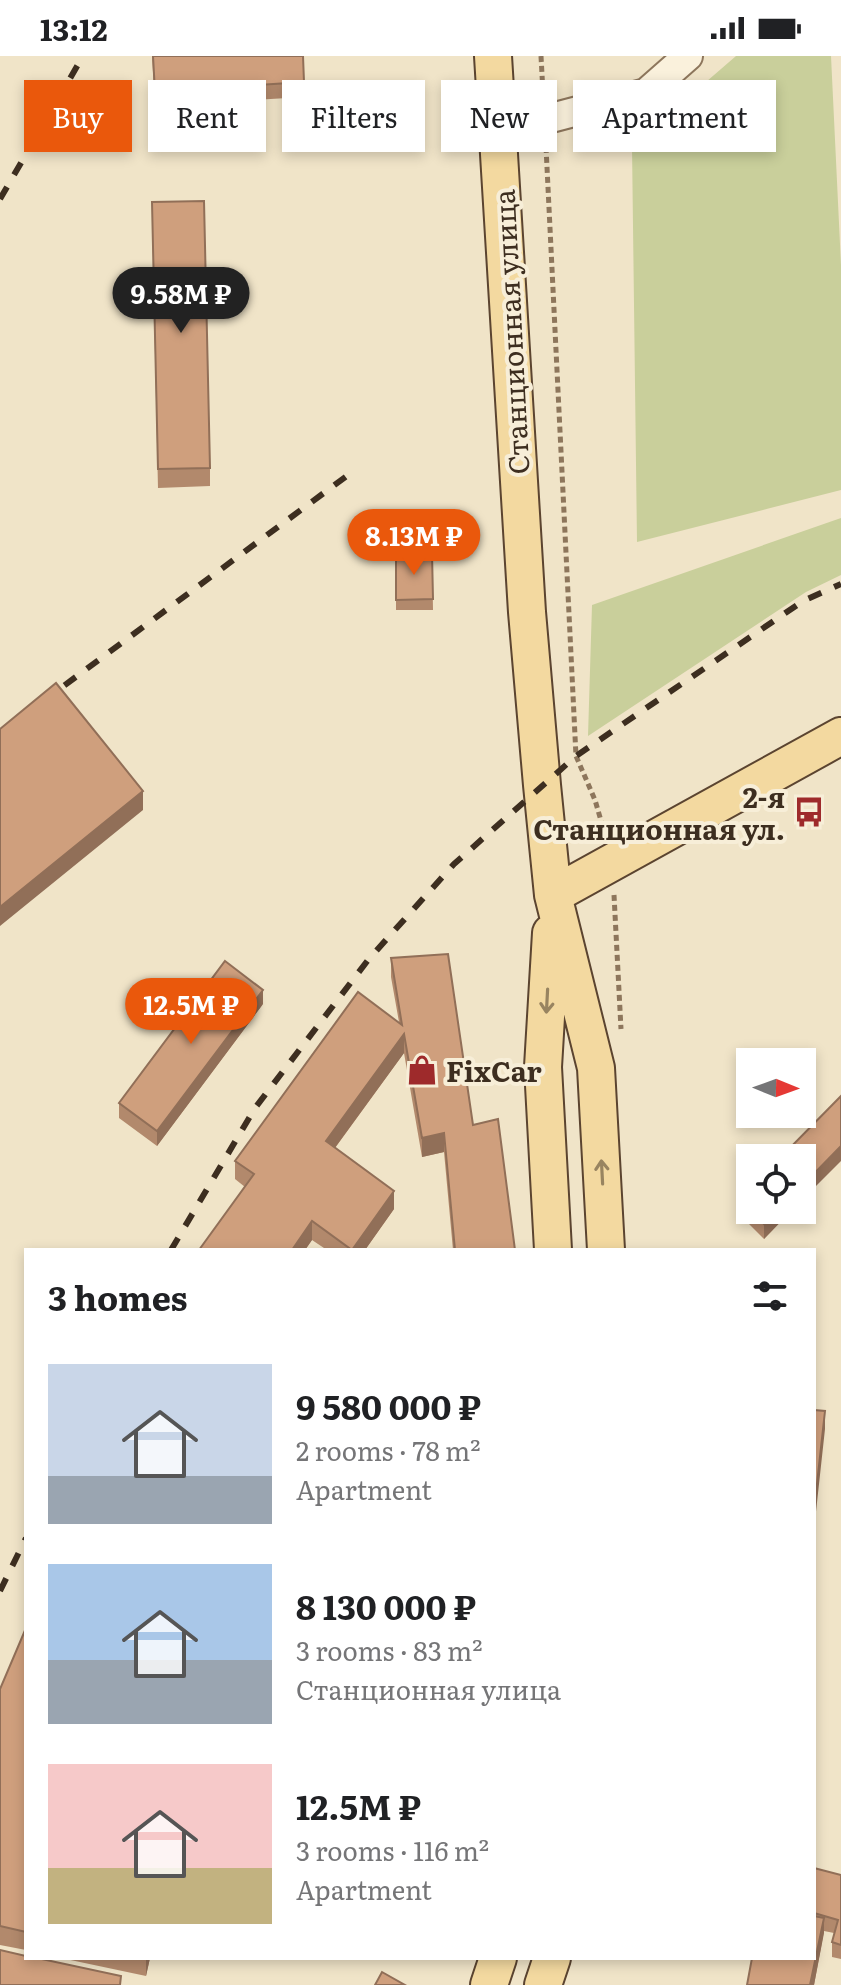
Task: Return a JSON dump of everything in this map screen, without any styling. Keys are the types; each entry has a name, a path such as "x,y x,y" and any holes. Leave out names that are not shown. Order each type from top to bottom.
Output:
{"main road":[{"name":"Станционная улица","path":"493,56 495,80"},
{"name":"Станционная улица","path":"499,152 528,638 553,895 596,1068 606,1248"},
{"path":"553,895 841,736"},
{"name":"Станционная улица","path":"553,895 543,1067 553,1248"},
{"path":"489,1985 497,1960"},
{"path":"543,1985 551,1960"}],"lane":[{"path":"557,116 646,93 688,56"}],"path":[{"path":"541,56 543,80"},
{"path":"547,152 576,756 595,800 613,862"}],"green space":[{"path":"736,56 831,56 841,265 841,490 637,542 632,152 776,152 776,80 708,80"},
{"path":"841,518 841,575 806,592 588,736 592,605"}],"building":[{"path":"153,56 303,56 304,80 282,80 282,83 266,85 266,80 154,80"},
{"path":"204,201 210,468 158,469 152,202"},
{"path":"432,553 433,599 396,600 396,554"},
{"path":"56,683 143,791 0,907 0,729"},
{"path":"448,954 473,1125 498,1119 515,1248 455,1248 444,1133 422,1138 404,1034 326,1141 394,1191 353,1248 312,1221 293,1248 200,1248 254,1174 235,1161 358,992 402,1025 391,958"},
{"path":"225,961 263,990 157,1131 119,1103"},
{"path":"841,1096 841,1146 816,1172 816,1144 794,1144 810,1128 816,1128 816,1121"},
{"path":"816,1410 825,1411 816,1493"},
{"path":"24,1633 24,1932 0,1926 0,1689"},
{"path":"816,1869 841,1875 841,1945 832,1942 838,1920 816,1914"},
{"path":"816,1916 824,1918 816,1956"},
{"path":"0,1950 24,1956 24,1960 46,1960 121,1976 120,1985 0,1985"},
{"path":"752,1960 815,1960 810,1985 747,1985"},
{"path":"382,1972 405,1985 375,1985"}],"railway":[{"path":"0,199 83,56"},
{"path":"42,702 348,475"},
{"path":"172,1248 255,1108 368,960 454,864 576,756 803,601 841,584"},
{"path":"0,1591 24,1542"}],"place":[{"name":"2-я Станционная ул.","path":"809,812"},
{"name":"FixCar","path":"422,1070"}]}
